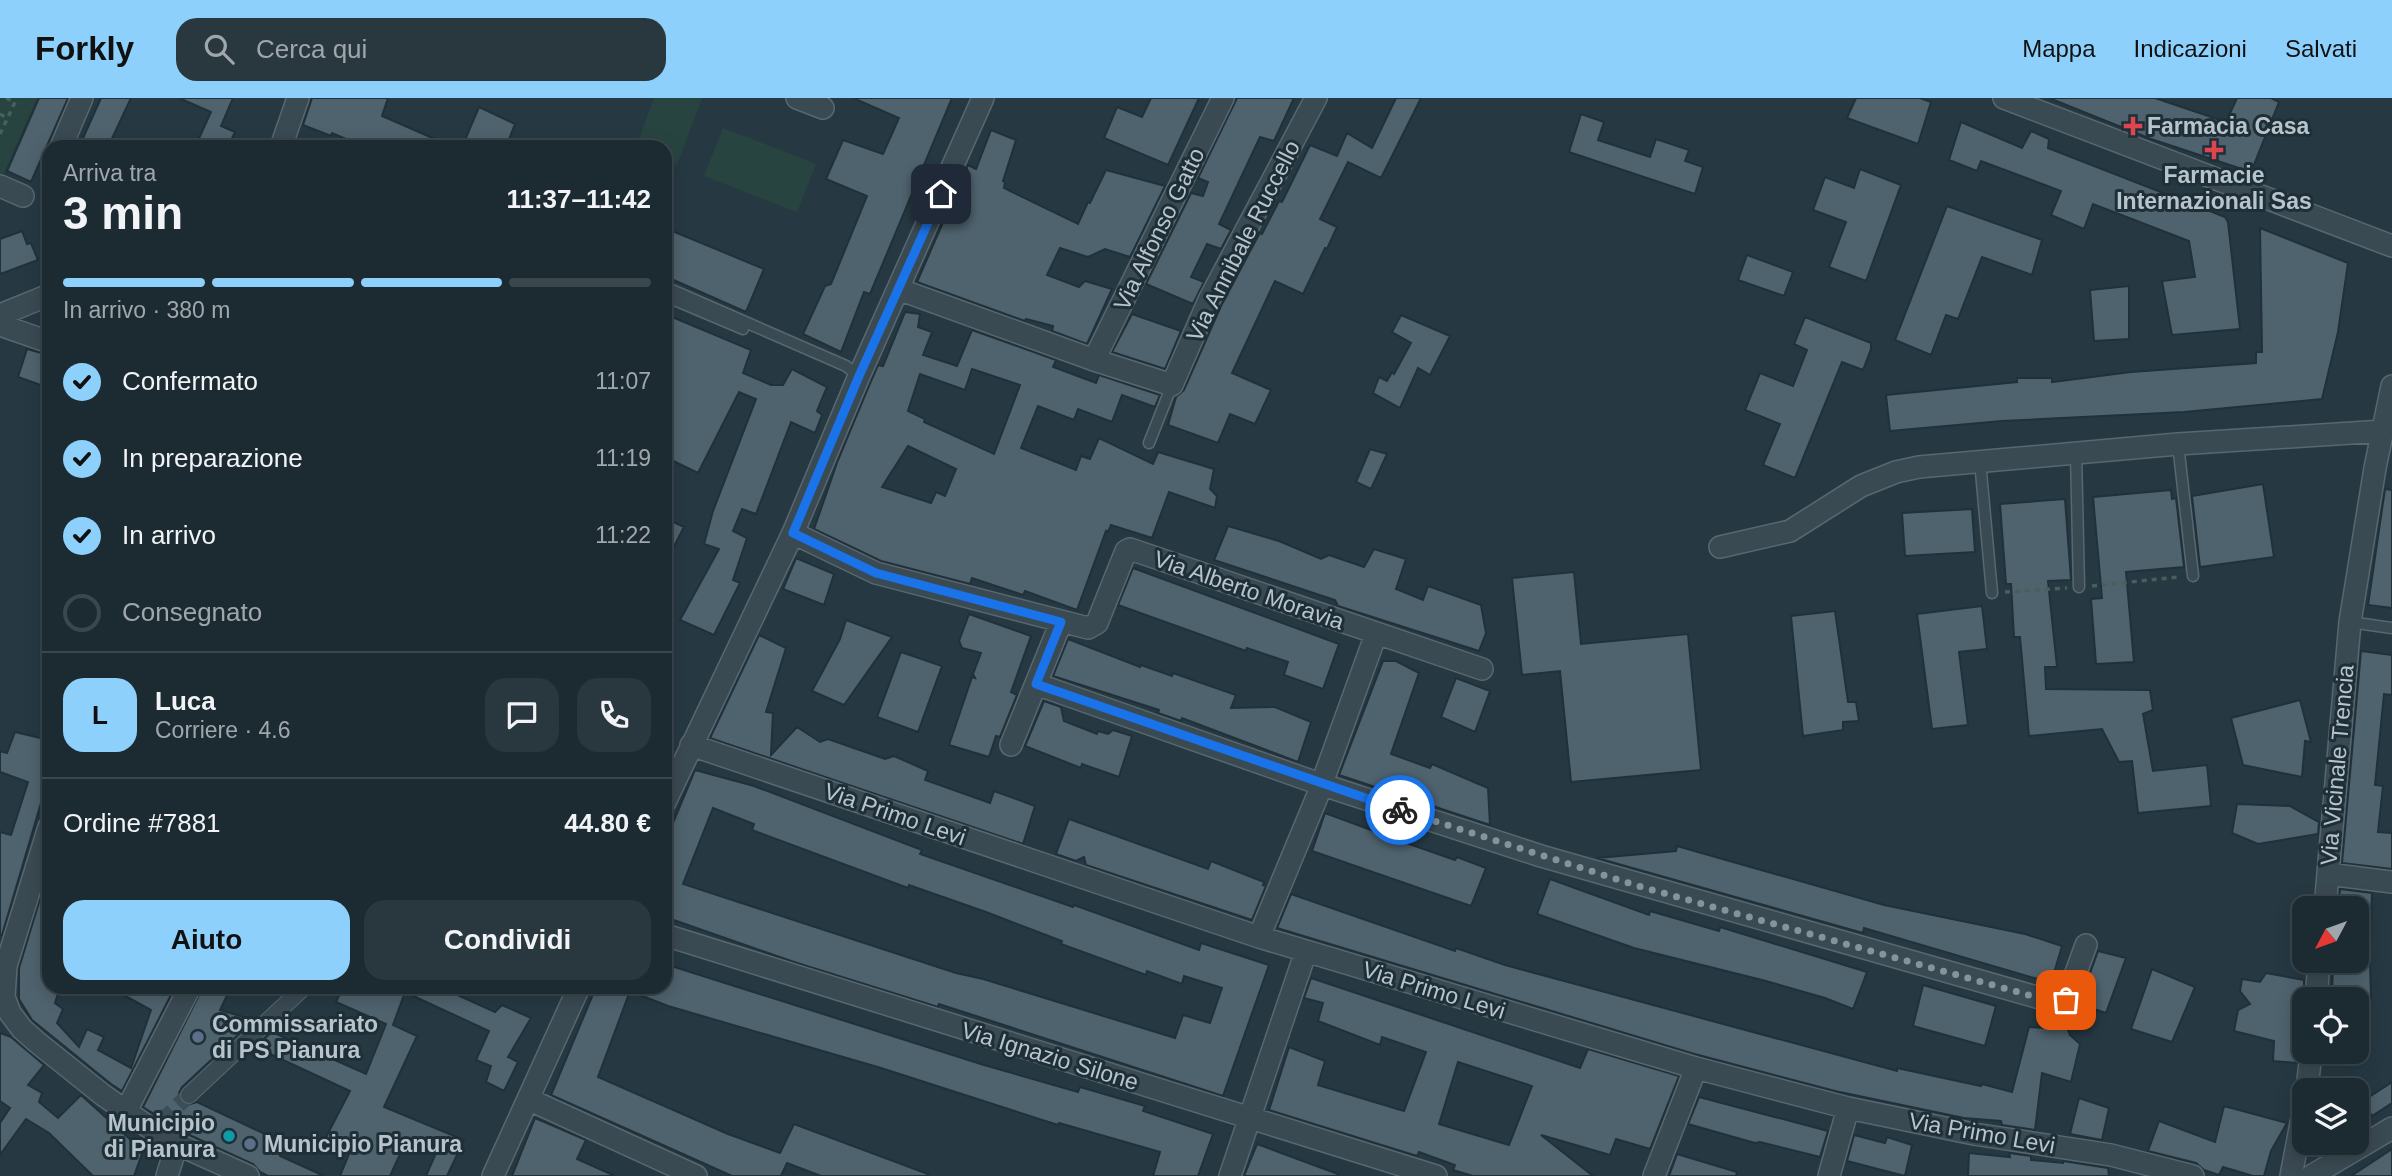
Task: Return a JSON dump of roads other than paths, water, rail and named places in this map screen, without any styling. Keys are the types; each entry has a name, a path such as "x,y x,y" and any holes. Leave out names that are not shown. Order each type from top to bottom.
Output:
{"street":[{"path":"64,140 82,98"},
{"path":"283,140 298,98"},
{"path":"797,98 823,108"},
{"path":"672,787 793,533 859,376 984,98"},
{"name":"Via Alfonso Gatto","path":"1094,360 1223,98"},
{"name":"Via Annibale Ruccello","path":"1172,385 1209,300 1317,98"},
{"path":"2004,98 2392,246"},
{"path":"0,186 23,196"},
{"path":"898,289 1094,360 1172,385"},
{"path":"1,327 42,300"},
{"path":"1,327 42,340"},
{"name":"Via Vicinale Trencia","path":"2326,896 2350,622 2382,431 2391,398"},
{"path":"1720,547 1790,531 1876,478 1919,467 2178,444 2382,431"},
{"name":"Via Alberto Moravia","path":"793,533 876,573 1086,628 1095,626 1129,549 1482,669"},
{"path":"1011,745 1061,622"},
{"path":"1259,937 1317,797 1377,634"},
{"path":"1036,684 1320,784 1638,886 2061,1004 2065,1002 2086,945"},
{"name":"Via Primo Levi","path":"691,745 1259,937 1696,1068 1848,1108 1974,1135 2111,1154 2193,1176"},
{"path":"42,850 6,966 2,1006 29,1036 126,1111 155,1127 177,1144 248,1176"},
{"path":"2328,874 2392,882"},
{"name":"Via Ignazio Silone","path":"672,937 1436,1176"},
{"path":"1230,1176 1306,951"},
{"path":"126,1111 186,994"},
{"path":"189,1095 297,994"},
{"path":"493,1176 576,994"},
{"path":"1654,1176 1696,1068"},
{"path":"528,1099 695,1176"},
{"path":"1829,1176 1848,1108"},
{"path":"2311,1176 2392,1128"},
{"path":"167,1176 177,1144"},
{"path":"2291,1176 2295,1155"}],"lane":[{"path":"672,291 846,366 859,376"},
{"path":"672,299 843,372 859,376"},
{"name":"Via Annibale Ruccello","path":"1149,443 1172,385"},
{"path":"2178,444 2193,576"},
{"path":"2076,453 2079,587"},
{"path":"1980,461 1993,593"},
{"path":"2350,622 2392,628"}],"tunnel":[{"path":"161,1122 189,1095"}],"place":[{"name":"Farmacia Casa","path":"2133,126"},
{"name":"Farmacie Internazionali Sas","path":"2214,150"},
{"name":"Commissariato di PS Pianura","path":"198,1037"},
{"name":"Municipio di Pianura","path":"229,1136"},
{"name":"Municipio Pianura","path":"250,1144"}]}
